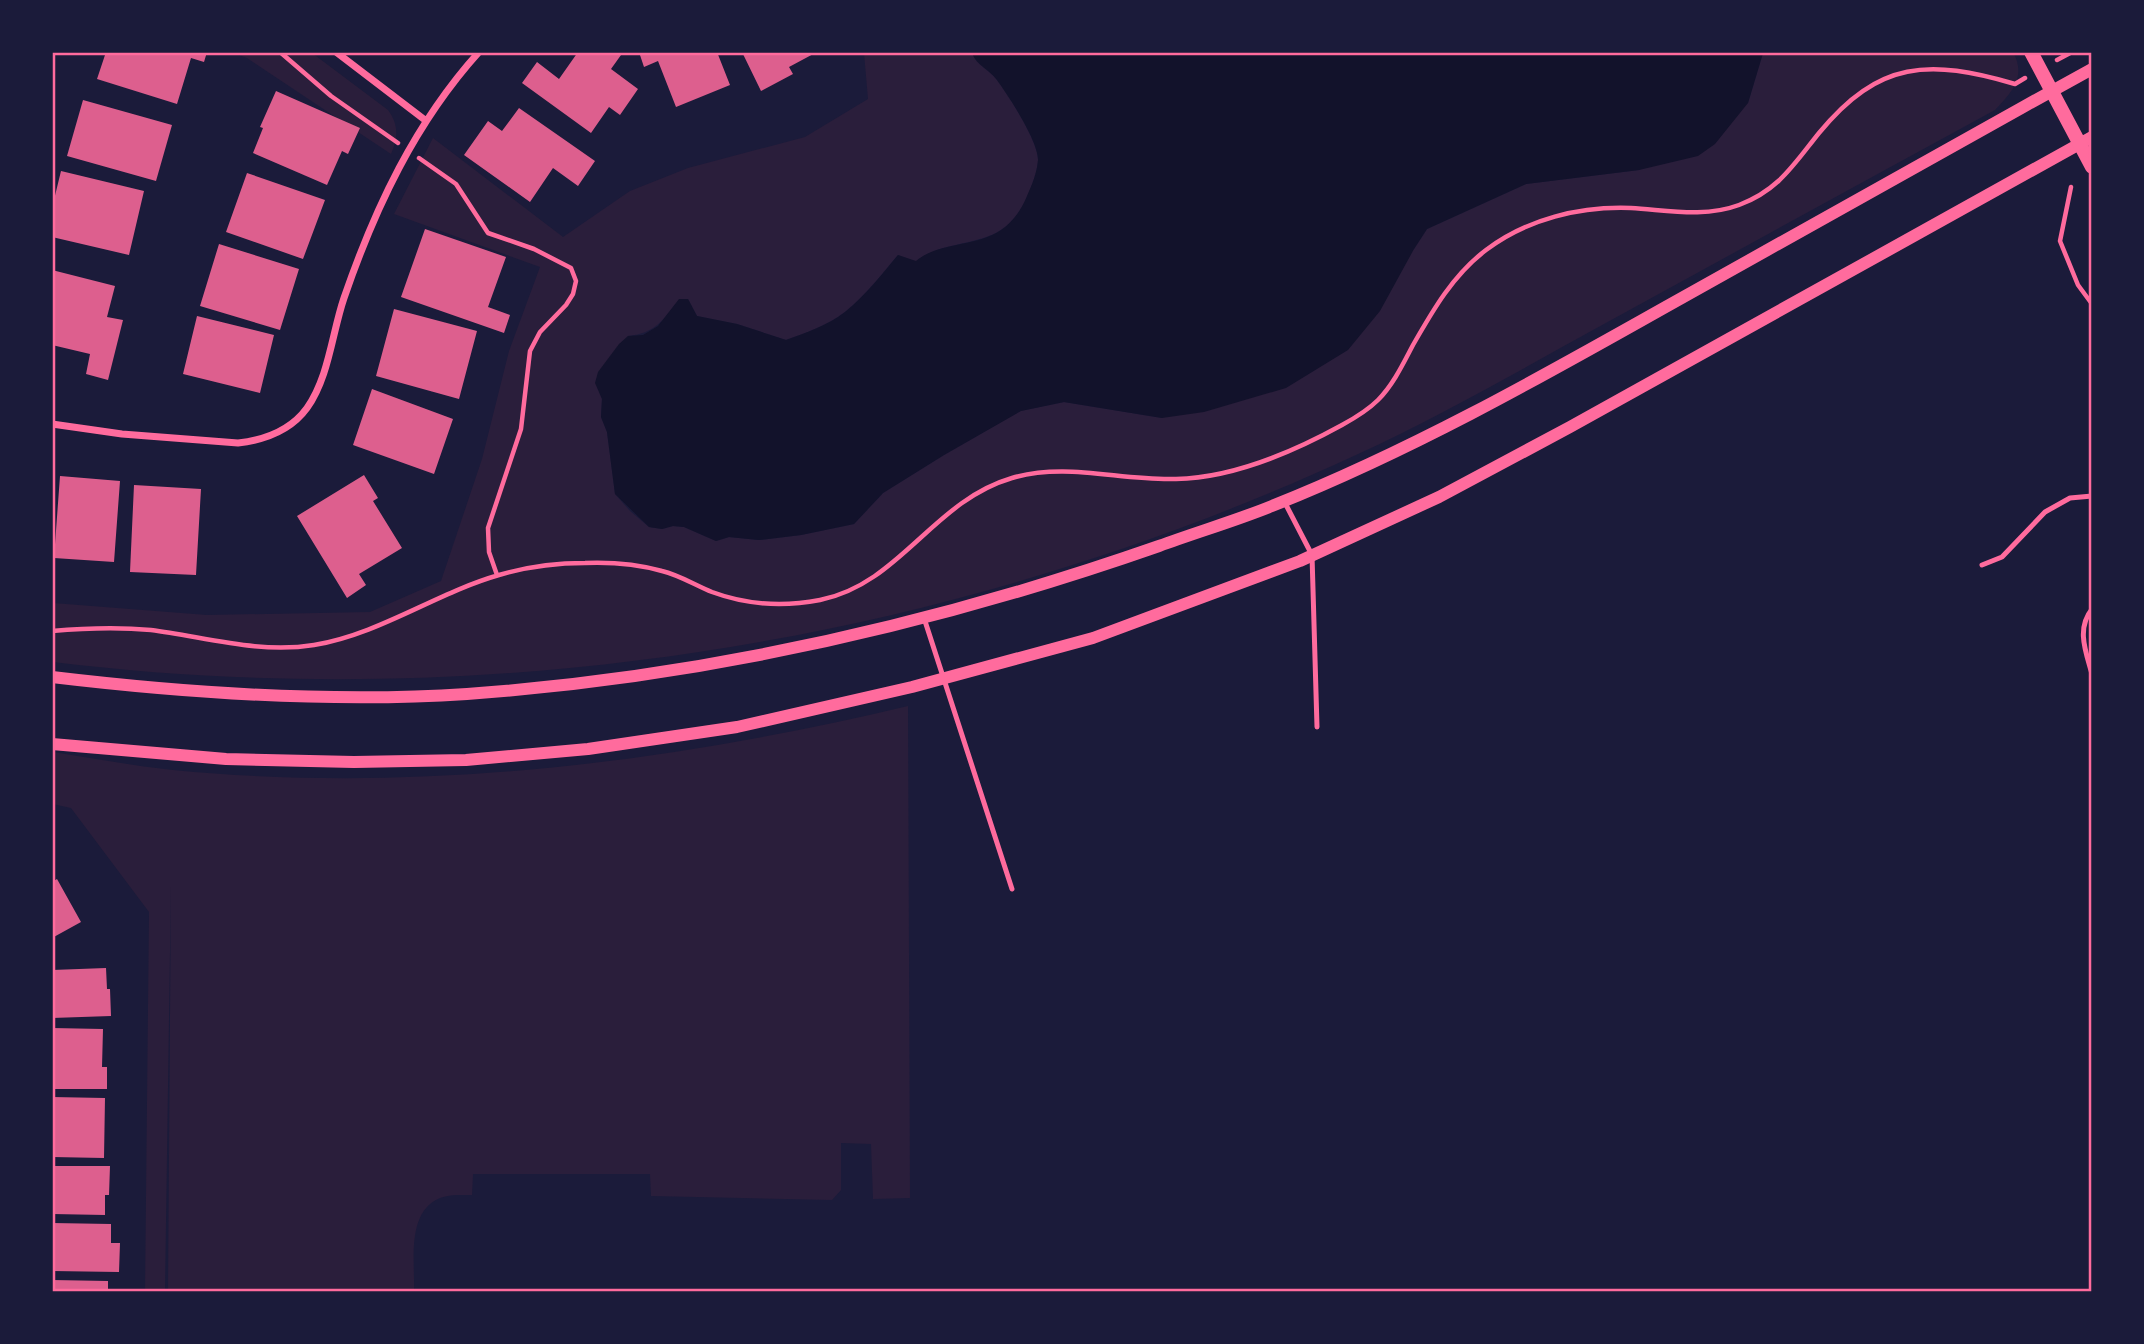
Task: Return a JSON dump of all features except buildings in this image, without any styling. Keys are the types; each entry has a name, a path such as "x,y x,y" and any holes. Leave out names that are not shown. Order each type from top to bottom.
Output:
{"main road":[{"path":"2031,52 2050,92 2085,141 2091,167"}],"street":[{"path":"337,52 425,121"},
{"path":"52,424 122,434 238,443 271,436 292,423 306,409 315,393 343,300 368,231 408,151 425,121 479,52"},
{"path":"52,677 115,685 230,693 354,696 463,694 580,683 725,662 892,628 1073,576 1284,501 1412,443 1542,377 2091,69"},
{"path":"52,744 226,759 354,762 466,760 588,749 737,727 943,679 1093,638 1311,555 1439,497 2085,141"}],"lane":[{"path":"1982,565 2002,557 2045,512 2070,498 2091,496"},
{"path":"1284,501 1311,555 1317,727"},
{"path":"2091,609 2084,619 2083,641 2091,674"},
{"path":"924,618 1012,889"}],"path":[{"path":"280,52 331,96 456,184 488,233 534,249 570,268 576,281 573,294 566,305 540,332 530,351 521,429 488,528 489,552 497,575"},
{"path":"52,631 98,627 149,630 271,649 310,646 347,638 497,575 545,565 583,563 627,564 664,571 713,592 746,602 787,604 824,599 857,587 887,569 951,509 983,490 1012,478 1049,472 1079,471 1172,480 1195,478 1237,469 1285,452 1344,424 1377,401 1395,378 1431,312 1455,278 1486,250 1518,231 1559,215 1593,209 1713,212 1738,205 1764,193 1788,174 1842,107 1878,81 1898,72 1920,68 1980,74 2015,84 2072,52"},
{"path":"2071,187 2060,241 2078,285 2091,304"}],"shaded area":[{"path":"972,52 1763,53 1748,103 1715,144 1698,156 1639,170 1526,184 1427,229 1380,311 1348,350 1286,388 1204,412 1162,418 1064,402 1021,411 883,493 854,524 801,535 759,540 729,537 716,541 684,527 649,527 615,494 607,432 601,417 602,399 595,383 598,372 619,344 628,336 643,335 658,326 679,299 688,299 697,316 737,324 786,340 824,325 845,312 898,255 916,261 935,251 980,239 1005,227 1020,210 1031,188 1038,160 1037,152 1008,96"},
{"path":"2013,52 2017,61 2018,77 2011,91 1995,110 1481,392 1356,455 1202,520 1044,574 883,617 719,649 553,670 386,679 219,676 53,662 53,603 207,615 370,612 441,581 482,459 509,351 540,267 394,214 433,138 563,237 630,191 688,168 805,137 868,99 864,53 972,53 997,80 1034,142 1038,161 1025,202 1005,227 980,239 935,251 916,262 898,255 845,312 824,325 786,340 737,324 697,316 688,299 680,299 652,329 628,336 596,383 602,399 601,417 607,432 615,494 630,511 649,527 684,527 716,541 729,537 759,540 854,524 883,493 1020,411 1064,402 1162,418 1414,249 1427,229 1526,184 1639,170 1748,103 1763,53"},
{"path":"234,53 312,53 388,110 396,132 391,154 247,58"},
{"path":"908,706 910,1198 873,1199 871,1144 841,1143 841,1190 832,1200 651,1196 650,1174 473,1174 472,1195 440,1198 422,1214 415,1239 414,1291 168,1291 171,884 165,1291 145,1291 149,912 71,808 53,804 53,752 173,770 266,776 358,778 451,775 635,758 818,726"}]}
